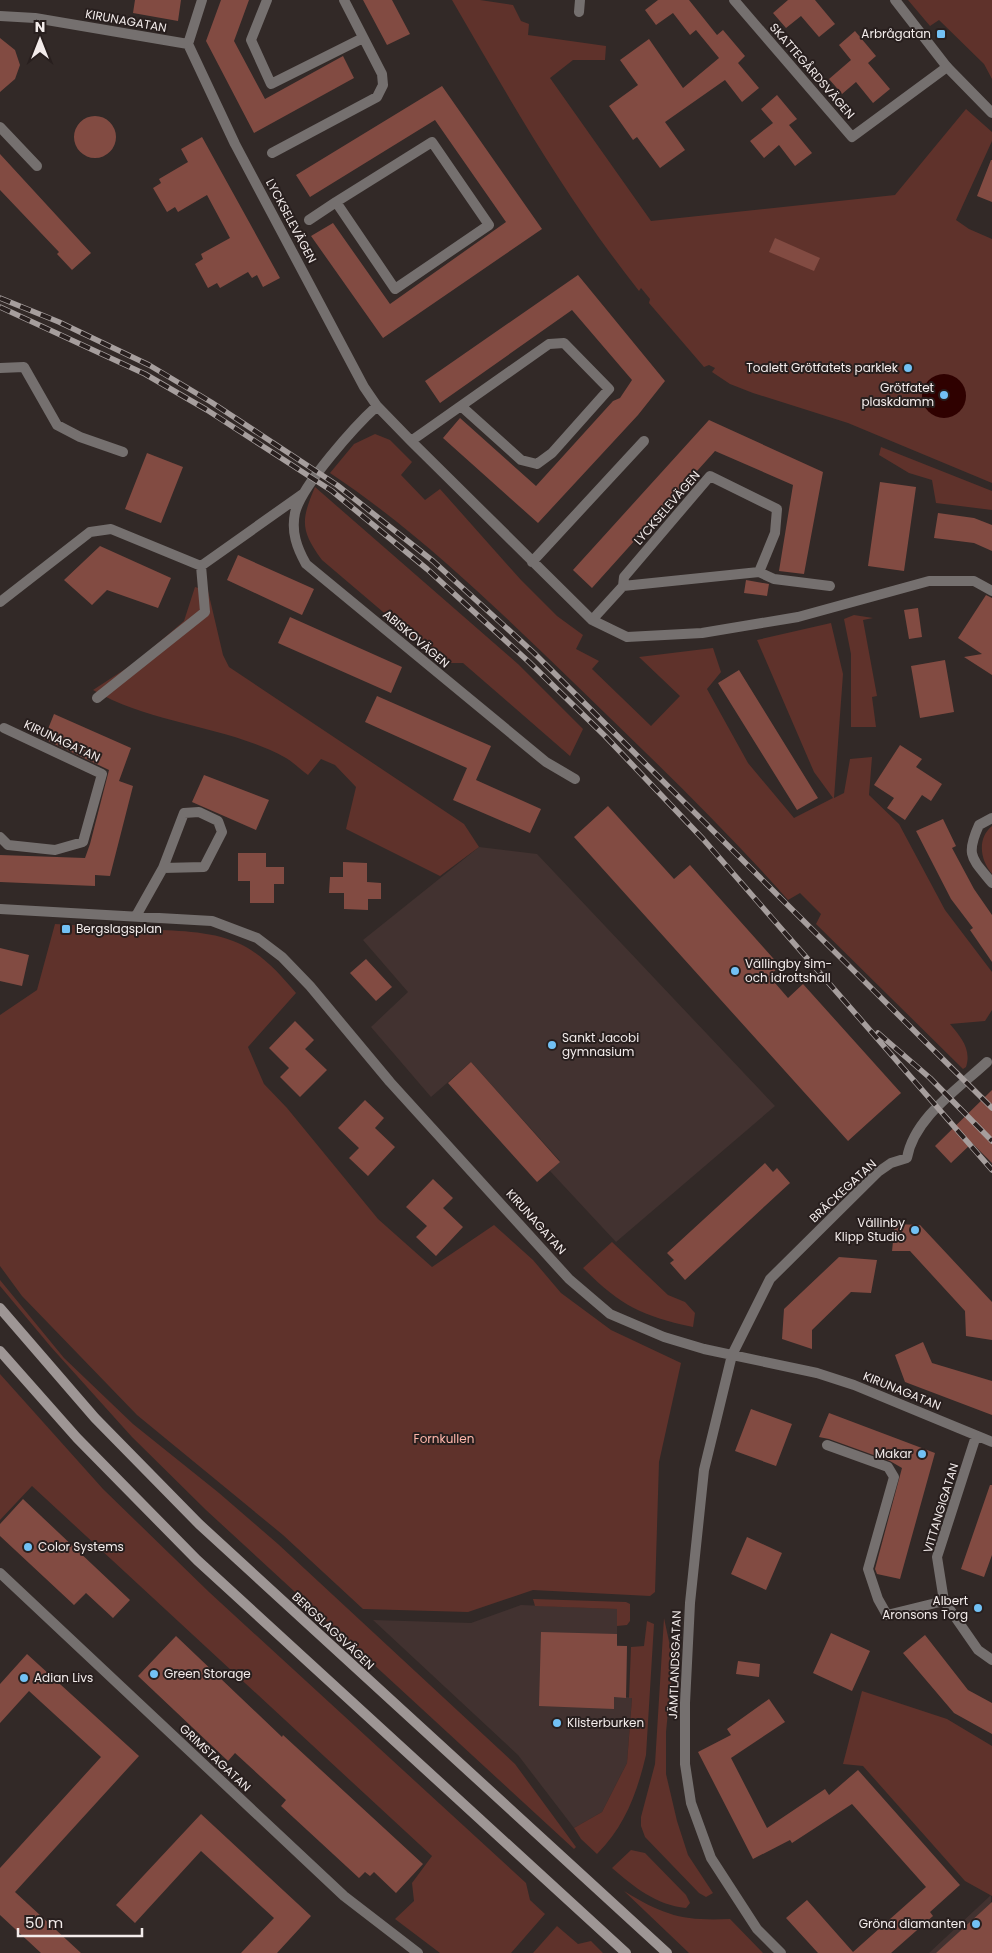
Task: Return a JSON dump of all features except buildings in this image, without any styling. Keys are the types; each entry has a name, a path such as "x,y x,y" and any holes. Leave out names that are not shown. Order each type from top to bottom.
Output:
{"main road":[{"name":"BERGSLAGSVÄGEN","path":"0,1308 36,1352 95,1418 199,1524 667,1953"},
{"path":"0,1351 76,1438 197,1560 626,1953"}],"street":[{"path":"188,44 202,0"},
{"path":"267,0 251,40 271,84 364,38"},
{"path":"272,153 377,97 383,85 382,74 344,0"},
{"path":"579,12 580,0"},
{"name":"SKATTEGÅRDSVÄGEN","path":"734,0 852,137 947,67"},
{"path":"895,0 947,67 992,113"},
{"name":"KIRUNAGATAN","path":"0,16 35,18 188,44"},
{"name":"LYCKSELEVÄGEN","path":"188,44 235,144 364,387 377,406 592,620 627,637 702,633 798,617 929,581 974,582 992,591"},
{"path":"0,127 37,166"},
{"name":"LYCKSELEVÄGEN","path":"309,220 336,202 432,142 489,225 395,289 336,202"},
{"path":"411,441 549,344 564,343 609,390 552,453 537,464 521,460 462,406"},
{"path":"0,368 24,367 57,425 80,437 123,452"},
{"name":"ABISKOVÄGEN","path":"377,406 355,426 306,491 296,512 294,534 299,552 306,564 546,762 575,779"},
{"path":"532,562 644,441"},
{"name":"LYCKSELEVÄGEN","path":"592,620 623,586 624,577 710,476 777,509 775,533 759,572"},
{"name":"ABISKOVÄGEN","path":"201,566 306,491"},
{"path":"0,602 90,532 111,529 201,566 205,612 97,698"},
{"path":"623,586 759,572 774,579 830,586"},
{"name":"KIRUNAGATAN","path":"0,838 8,845 55,850 83,842 102,774 1,727"},
{"path":"136,916 163,868 184,813 199,812 218,821 222,832 204,867 163,868"},
{"path":"992,818 979,825 970,846 973,859 992,883"},
{"name":"KIRUNAGATAN","path":"0,910 212,920 256,938 310,986 390,1082 588,1296 610,1314 664,1337 732,1355 817,1373 854,1385 992,1442"},
{"name":"BRÄCKEGATAN","path":"732,1355 770,1279 878,1172 891,1164 907,1158 913,1135 928,1117 987,1062"},
{"name":"JÄMTLANDSGATAN","path":"732,1355 704,1470 690,1603 685,1703 686,1764 691,1803 711,1858 757,1929 781,1953"},
{"name":"VITTANGIGATAN","path":"976,1436 937,1557 944,1600 978,1650 992,1660"},
{"path":"827,1445 888,1467 894,1477 868,1569 878,1599 886,1615 944,1600"},
{"name":"GRIMSTAGATAN","path":"0,1573 344,1896 418,1953"}],"shaded area":[{"name":"Grötfatet plaskdamm","path":"944,374 956,378 962,384 966,396 962,408 956,414 944,418 932,414 926,408 922,396 926,384 932,378"},
{"name":"Sankt Jacobi gymnasium","path":"479,847 537,854 775,1106 616,1242 550,1171 560,1161 471,1062 431,1097 371,1027 408,992 363,940"},
{"name":"Klisterburken","path":"521,1605 617,1609 617,1645 627,1646 626,1697 632,1698 627,1763 602,1812 574,1828 518,1755 373,1620 471,1623"},
{"name":"Gröna diamanten","path":"991,1895 992,1953 929,1953"}],"green space":[{"path":"452,0 480,0 513,5 521,21 529,24 528,35 606,46 605,60 573,60 550,78 651,221 895,195 966,109 992,132 992,141 956,220 969,229 992,239 992,483 848,423 730,384 712,372 715,368 709,365 704,367 649,303 650,299 641,288 639,291 563,185"},
{"path":"908,0 992,0 992,79 984,64 939,20 930,26"},
{"path":"375,434 390,440 412,462 401,475 425,500 440,489 521,580 557,616 583,635 576,649 599,661 592,669 651,726 680,696 639,657 713,648 721,672 707,689 748,763 794,818 833,798 814,772 757,640 831,623 843,674 834,798 844,793 850,759 872,757 869,795 899,824 945,910 992,972 992,1010 985,1021 950,1024 964,1043 967,1054 966,1067 963,1069 816,924 821,914 800,893 788,900 736,843 682,789 486,599 395,520 330,473 354,444"},
{"path":"881,447 992,491 992,510 936,503 932,480 909,473 879,455"},
{"path":"315,487 518,664 583,729 570,756 463,663 443,663 322,560 310,541 305,525 307,508"},
{"path":"195,587 208,591 223,655 229,667 464,824 479,847 440,876 346,829 356,787 335,765 321,759 308,775 286,758 263,747 239,738 140,711 116,702 93,690 136,662 184,621"},
{"path":"854,615 873,618 863,620 877,696 872,697 876,727 851,727 851,654 844,619"},
{"path":"992,826 992,874 983,856 982,843 987,831"},
{"name":"Fornkullen","path":"55,924 203,933 227,939 247,947 277,971 296,993 248,1047 264,1084 287,1108 378,1219 432,1267 494,1225 533,1260 561,1293 611,1330 681,1363 659,1462 655,1592 650,1596 533,1590 468,1612 363,1609 283,1535 137,1415 22,1296 0,1266 0,1015 37,990"},
{"path":"612,1242 668,1295 685,1302 695,1313 693,1327 659,1318 632,1307 608,1291 583,1268"},
{"path":"0,1280 64,1358 133,1424 219,1493 278,1544 515,1764 576,1847 574,1849 206,1510 132,1437 51,1347 0,1286"},
{"path":"0,1374 103,1489 209,1592 526,1883 530,1900 545,1914 511,1953 440,1953 395,1919 414,1901 412,1883 432,1856 32,1486 0,1520"},
{"path":"533,1599 626,1602 630,1604 630,1621 627,1625 617,1626 617,1609 535,1606"},
{"path":"664,1618 673,1660 666,1732 666,1774 677,1821 688,1855 713,1893 706,1897 699,1893 645,1837 641,1826 641,1817 655,1764"},
{"path":"647,1621 654,1624 646,1755 629,1808 615,1832 597,1854 581,1839 574,1828 602,1812 627,1763 632,1698 629,1698 631,1647 644,1646"},
{"path":"862,1691 947,1719 992,1746 992,1896 965,1881 863,1766 843,1764"},
{"path":"631,1850 645,1853 686,1895 690,1903 686,1908 655,1899 637,1888 612,1868"},
{"path":"624,1891 651,1906 675,1915 699,1919 730,1919 763,1953 689,1953"},
{"path":"557,1926 578,1944 591,1941 603,1953 533,1953"}],"railway":[{"path":"0,298 59,322 149,365 211,402 337,485 433,561 534,653 992,1108"},
{"path":"0,307 145,374 207,410 332,491 427,569 529,662 605,736 703,839 992,1170"},
{"path":"878,1033 930,1078 992,1141"}],"place":[{"name":"Arbrågatan","path":"941,34"},
{"name":"Toalett Grötfatets parklek","path":"908,368"},
{"name":"Grötfatet plaskdamm","path":"944,395"},
{"name":"Bergslagsplan","path":"66,929"},
{"name":"Vällingby sim- och idrottshall","path":"735,971"},
{"name":"Sankt Jacobi gymnasium","path":"552,1045"},
{"name":"Vällinby Klipp Studio","path":"915,1230"},
{"name":"Makar","path":"922,1454"},
{"name":"Color Systems","path":"28,1547"},
{"name":"Albert Aronsons Torg","path":"978,1608"},
{"name":"Green Storage","path":"154,1674"},
{"name":"Adian Livs","path":"24,1678"},
{"name":"Klisterburken","path":"557,1723"},
{"name":"Gröna diamanten","path":"976,1924"}]}
